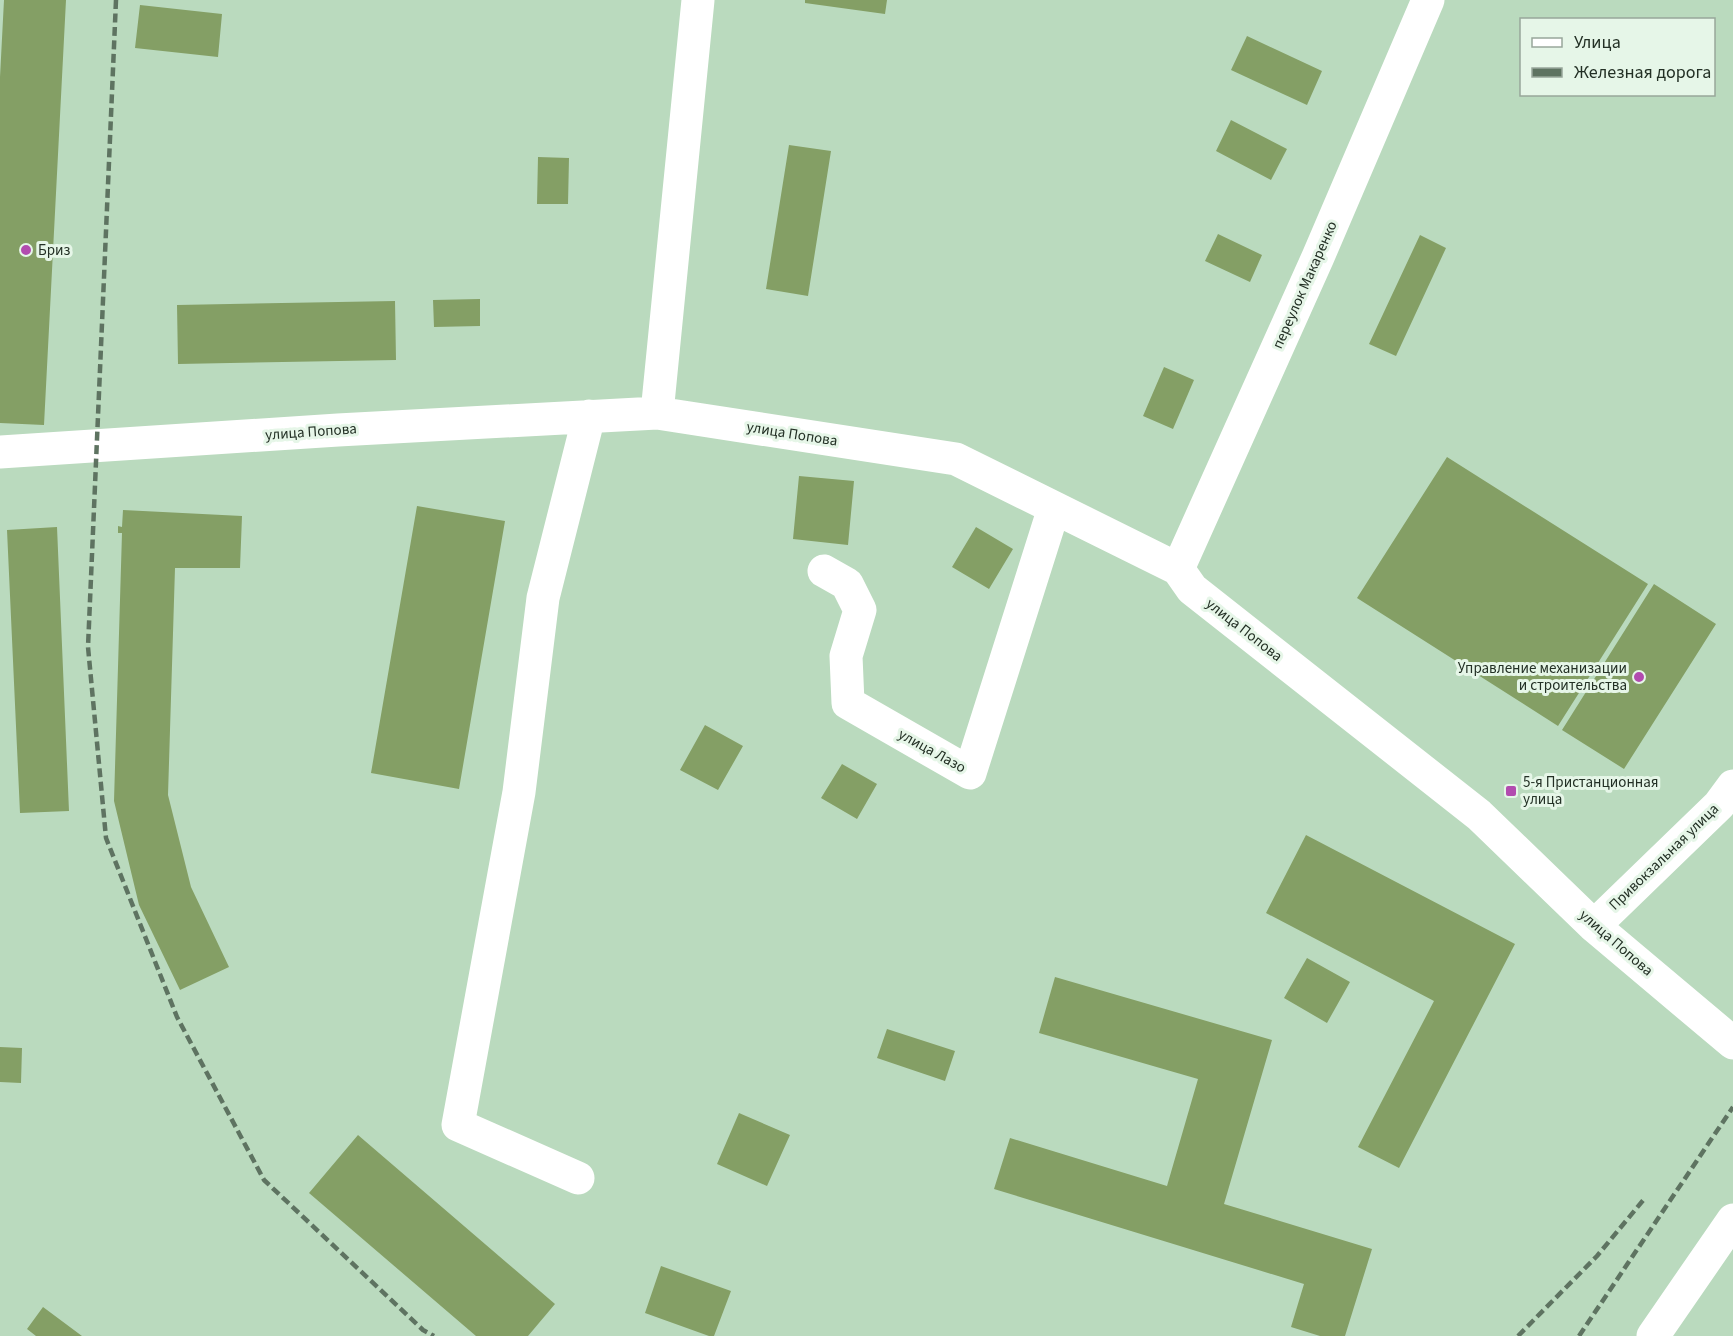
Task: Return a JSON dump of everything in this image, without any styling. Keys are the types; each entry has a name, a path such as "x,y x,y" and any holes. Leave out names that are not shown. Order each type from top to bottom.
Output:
{"street":[{"path":"657,413 698,0"},
{"name":"переулок Макаренко","path":"1178,569 1318,257 1428,0"},
{"name":"улица Попова","path":"0,452 657,413 956,459 1178,569 1192,589 1479,815 1594,926 1733,1043"},
{"path":"578,1178 458,1125 519,792 543,598 590,416"},
{"name":"улица Лазо","path":"824,571 847,584 860,610 846,656 848,703 970,773 1054,508"},
{"name":"Привокзальная улица","path":"1594,926 1719,804 1733,786"},
{"path":"1653,1336 1733,1220"}],"building":[{"name":"Бриз","path":"4,0 66,0 44,425 0,423 0,77"},
{"path":"805,0 887,0 885,14 805,3"},
{"path":"140,5 222,14 218,57 135,48"},
{"path":"1247,36 1322,71 1307,105 1231,70"},
{"path":"1231,120 1287,149 1271,180 1216,151"},
{"path":"789,145 831,151 808,296 766,289"},
{"path":"538,157 569,158 568,204 537,204"},
{"path":"1218,234 1262,255 1250,282 1205,261"},
{"path":"1420,235 1446,248 1396,356 1369,344"},
{"path":"480,299 480,326 434,327 433,300"},
{"path":"395,301 396,360 178,364 177,305"},
{"path":"1164,367 1194,380 1173,429 1143,416"},
{"path":"1447,457 1648,584 1558,726 1357,598"},
{"path":"799,476 854,481 848,545 793,539"},
{"path":"417,506 505,521 459,789 371,773"},
{"path":"123,510 242,516 240,568 175,568 168,795 191,887 229,967 180,990 139,905 114,801 122,533 118,533 118,526 122,527"},
{"path":"57,527 69,811 20,813 7,530"},
{"path":"976,527 1013,549 989,589 952,567"},
{"name":"Управление механизации и строительства","path":"1654,584 1716,624 1624,769 1562,730"},
{"path":"705,725 743,746 718,790 680,770"},
{"path":"842,764 877,784 857,819 821,798"},
{"path":"1306,835 1515,944 1399,1168 1358,1147 1434,1001 1266,913"},
{"path":"1307,958 1350,982 1327,1023 1284,998"},
{"path":"1055,977 1272,1040 1224,1204 1372,1249 1345,1336 1320,1336 1291,1327 1304,1284 994,1189 1010,1138 1167,1186 1198,1079 1039,1033"},
{"path":"887,1029 955,1051 945,1081 877,1058"},
{"path":"0,1047 22,1048 21,1083 0,1082"},
{"path":"739,1113 790,1135 767,1186 717,1164"},
{"path":"358,1135 555,1304 528,1336 476,1336 309,1193"},
{"path":"661,1266 731,1291 714,1336 645,1313"},
{"path":"43,1307 82,1336 36,1336 27,1329"}],"railway":[{"path":"116,0 88,647 106,838 177,1017 264,1180 423,1330 434,1336"},
{"path":"1579,1336 1733,1107"},
{"path":"1518,1336 1597,1256 1645,1198"}],"place":[{"name":"Бриз","path":"26,250"},
{"name":"Управление механизации и строительства","path":"1639,677"},
{"name":"5-я Пристанционная улица","path":"1511,791"}]}
